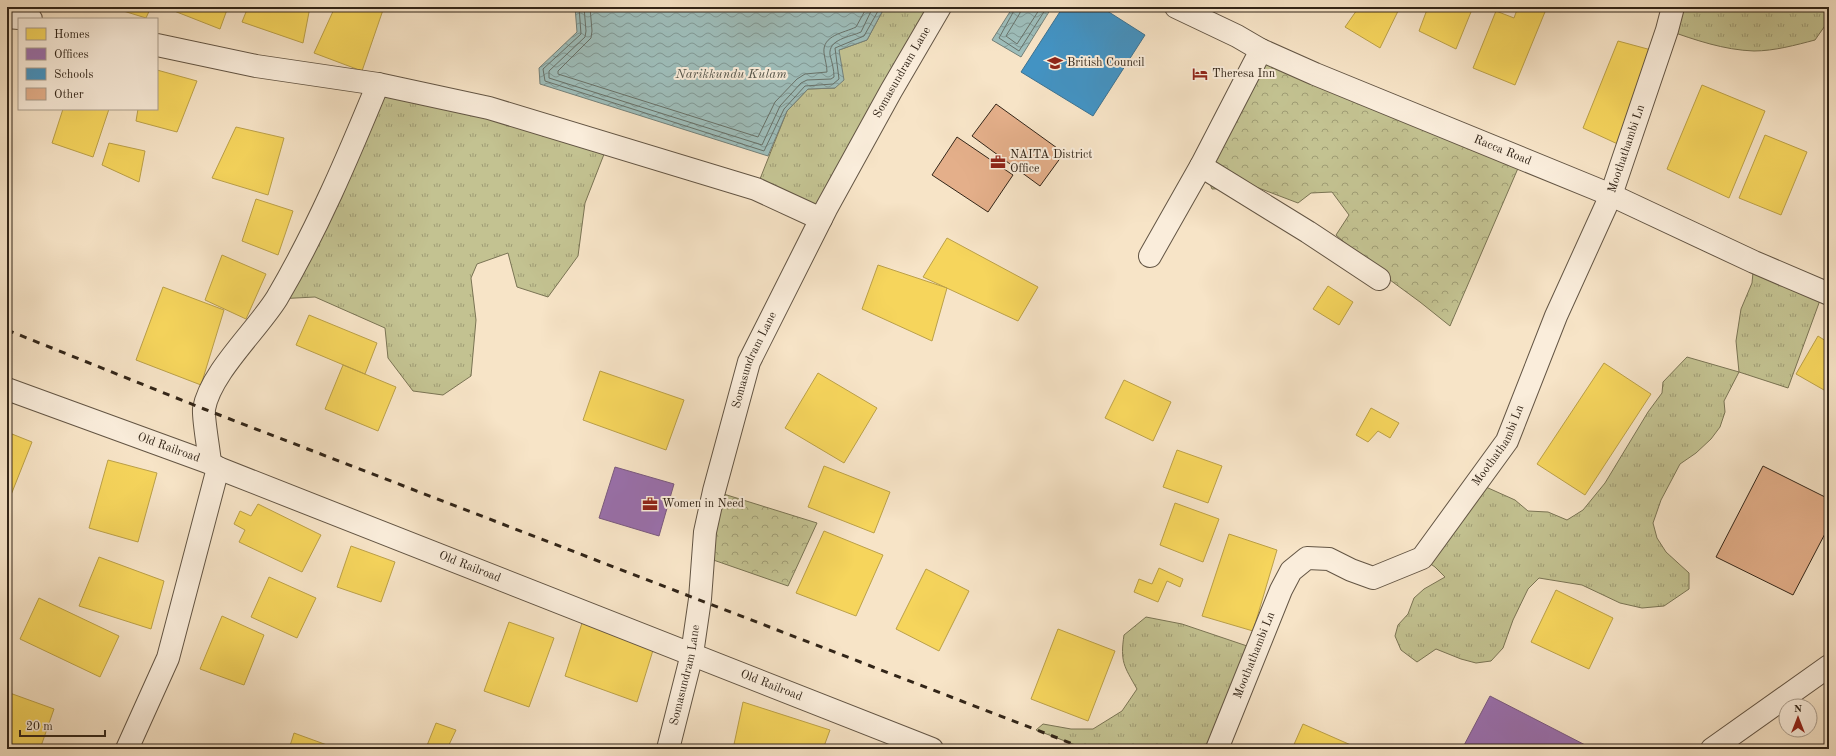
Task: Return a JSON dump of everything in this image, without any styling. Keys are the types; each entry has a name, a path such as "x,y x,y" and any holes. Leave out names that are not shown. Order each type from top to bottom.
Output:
{"street":[{"name":"Somasundram Lane","path":"668,749 692,654 700,599 705,532 714,491 749,362 821,219 891,91 940,7"},
{"name":"Racca Road","path":"1176,7 1237,36 1261,50 1315,74 1612,195 1754,262 1829,294"},
{"name":"Moothathambi Ln","path":"1217,749 1259,643 1291,571 1307,558 1329,559 1351,570 1373,578 1422,558 1507,441 1556,316 1612,195 1667,30 1673,7"},
{"path":"7,17 19,18"},
{"path":"158,45 256,66 378,84 489,108 748,186 821,219"},
{"path":"1150,256 1201,166 1261,50"},
{"path":"127,749 168,658 214,465 204,409 213,386 224,368 276,299 334,190 378,84"},
{"path":"1201,166 1308,232 1379,279"},
{"name":"Old Railroad","path":"7,389 214,465 932,749"},
{"path":"1712,749 1829,666"}],"green space":[{"path":"882,7 940,7 826,209 756,189 787,111 808,89 835,88 839,50 867,40 882,12"},
{"path":"1673,7 1829,7 1829,20 1815,40 1769,50 1754,51 1732,49 1710,44 1667,30"},
{"path":"1261,50 1522,159 1450,326 1375,269 1336,235 1349,215 1332,192 1311,193 1298,203 1256,187 1212,189 1202,164"},
{"path":"378,84 608,144 585,203 578,256 548,297 517,287 508,253 477,264 471,278 476,320 471,376 443,395 413,391 388,358 385,328 315,297 276,299"},
{"path":"1754,262 1823,292 1788,388 1739,372 1736,341 1741,309 1752,283"},
{"path":"1687,357 1739,372 1724,401 1725,412 1720,427 1711,439 1696,453 1680,464 1661,500 1653,523 1657,538 1666,552 1689,573 1689,589 1664,606 1642,608 1620,603 1582,585 1539,578 1528,589 1513,620 1503,648 1491,661 1476,663 1436,649 1417,662 1401,650 1395,636 1398,625 1408,614 1414,598 1424,589 1445,577 1435,567 1422,558 1477,483 1515,500 1528,511 1548,512 1567,520 1583,510 1605,483 1648,412 1662,393 1663,382"},
{"path":"714,491 817,523 788,586 699,555"},
{"path":"1146,617 1182,624 1256,649 1217,749 1086,749 1036,730 1043,724 1071,729 1093,729 1122,711 1137,689 1124,664 1124,635"}],"water":[{"name":"Narikkundu Kulam","path":"575,7 882,7 882,12 867,40 839,50 844,80 835,88 808,89 787,111 768,156 540,84 539,68 577,32"},
{"path":"1013,7 1052,7 1021,57 992,40"}],"building: Homes":[{"path":"118,7 151,7 146,18 117,9"},
{"path":"164,7 228,7 220,29"},
{"path":"248,7 310,7 303,43 242,22"},
{"path":"335,7 384,7 362,71 314,53"},
{"path":"1359,7 1400,7 1380,48 1345,27"},
{"path":"1428,7 1473,7 1456,49 1419,31"},
{"path":"1518,7 1547,7 1515,85 1473,68 1496,11 1514,18"},
{"path":"1618,41 1655,51 1622,146 1583,128"},
{"path":"158,70 197,81 177,132 136,121 138,110 158,110"},
{"path":"1702,85 1765,111 1729,198 1667,169"},
{"path":"63,110 109,110 93,157 52,143"},
{"path":"236,127 284,138 268,195 212,178"},
{"path":"1765,135 1807,152 1781,215 1739,198"},
{"path":"109,143 145,151 139,182 102,165"},
{"path":"256,199 293,211 278,255 242,241"},
{"path":"947,238 1038,287 1018,321 923,277"},
{"path":"222,255 266,274 246,319 205,300"},
{"path":"878,265 947,288 932,341 862,309"},
{"path":"1328,286 1353,302 1339,325 1313,309"},
{"path":"163,287 224,310 201,385 136,360"},
{"path":"309,315 377,343 365,374 296,345"},
{"path":"1818,336 1829,343 1829,381 1824,390 1796,374"},
{"path":"1604,363 1651,394 1585,495 1537,464"},
{"path":"343,365 396,387 378,431 325,409"},
{"path":"600,371 684,400 666,450 583,420"},
{"path":"818,373 877,408 844,463 785,428"},
{"path":"1124,380 1171,402 1153,441 1105,418"},
{"path":"1371,408 1399,423 1390,438 1378,431 1368,442 1356,435"},
{"path":"7,432 32,442 7,505"},
{"path":"1177,450 1222,466 1208,503 1163,487"},
{"path":"108,460 157,473 138,542 89,528"},
{"path":"824,466 890,492 874,533 808,507"},
{"path":"1175,503 1219,519 1203,562 1160,545"},
{"path":"258,504 321,535 302,572 239,542 245,530 234,524 240,511 251,516"},
{"path":"824,531 883,555 856,616 796,593"},
{"path":"1229,534 1277,550 1253,631 1202,616"},
{"path":"351,546 395,562 381,602 337,587"},
{"path":"99,557 164,581 151,629 79,606"},
{"path":"1159,568 1183,579 1180,587 1167,581 1158,602 1134,592 1139,579 1152,584"},
{"path":"926,569 969,591 939,651 896,629"},
{"path":"269,577 316,598 297,638 251,617"},
{"path":"1556,590 1613,618 1589,669 1531,642"},
{"path":"39,598 119,636 100,677 20,639"},
{"path":"222,616 264,635 244,685 200,669"},
{"path":"509,622 554,638 529,707 484,691"},
{"path":"582,623 654,647 637,702 565,676"},
{"path":"1058,629 1115,651 1088,721 1031,699"},
{"path":"7,692 54,709 40,749 7,749"},
{"path":"743,702 830,730 823,749 733,749"},
{"path":"436,723 456,730 447,749 426,748"},
{"path":"1303,724 1360,749 1292,749"},
{"path":"294,733 338,749 289,749"}],"building: Offices":[{"path":"615,467 674,484 659,536 599,518"},
{"path":"1490,696 1593,749 1462,749"}],"building: Schools":[{"path":"1063,7 1101,7 1145,35 1093,116 1021,72"}],"building: Other":[{"path":"996,104 1064,153 1040,186 972,136"},
{"path":"957,137 1013,175 988,212 932,175"},
{"path":"1763,466 1829,499 1829,526 1793,595 1716,557"}],"railway":[{"path":"7,330 204,409 1086,749"}],"place":[{"name":"British Council","path":"1055,63"},
{"name":"Theresa Inn","path":"1200,74"},
{"name":"NAITA District Office","path":"998,162"},
{"name":"Women in Need","path":"650,504"}]}
